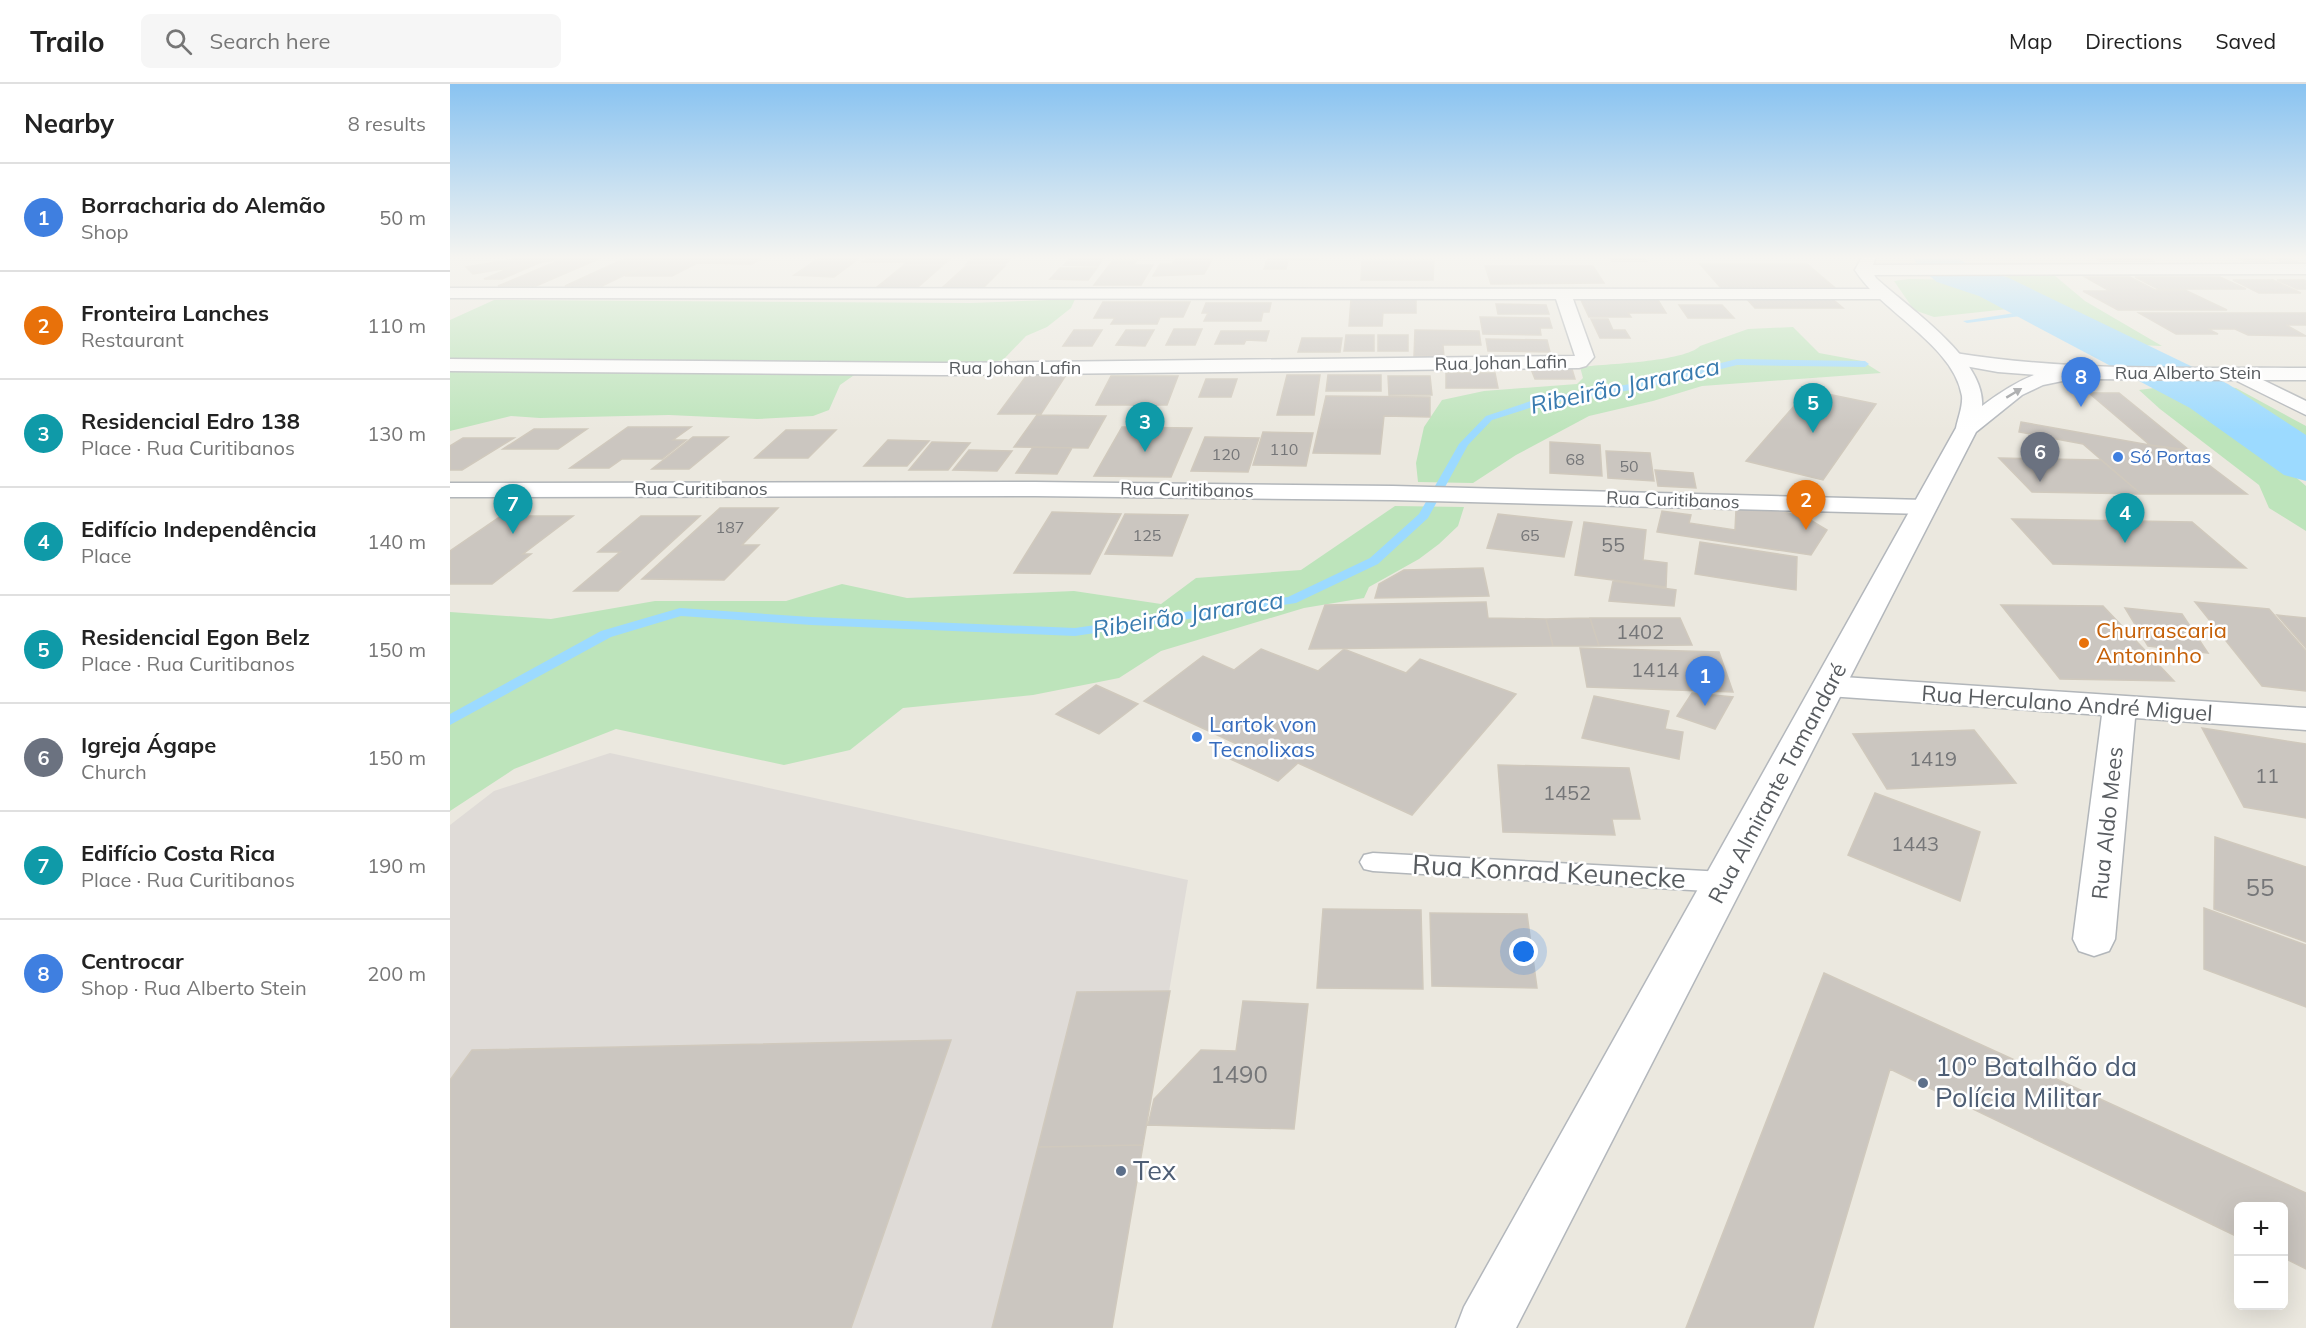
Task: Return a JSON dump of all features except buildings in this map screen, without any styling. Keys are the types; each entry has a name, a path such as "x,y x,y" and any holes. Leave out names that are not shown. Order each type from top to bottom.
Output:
{"street":[{"name":"Rua Johan Lafin","path":"450,365 955,369 1579,362 1585,357 1570,315"},
{"name":"Rua Almirante Tamandaré","path":"1485,1328 1967,428 1972,398 1966,376 1955,359 1906,315"},
{"path":"2205,354 2236,373 2306,409"},
{"path":"2266,355 2303,374"},
{"name":"Rua Alberto Stein","path":"1955,359 2000,367 2073,361 2097,373 2303,374"},
{"path":"1967,428 2015,392 2073,361"},
{"name":"Rua Curitibanos","path":"450,490 1035,489 1393,493 1925,507"},
{"name":"Rua Herculano André Miguel","path":"1828,686 2119,708 2306,719"},
{"name":"Rua Aldo Mees","path":"2094,939 2119,708"}],"lane":[{"name":"Rua Konrad Keunecke","path":"1373,862 1724,882"}],"shaded area":[{"path":"610,753 1188,880 1112,1328 450,1328 450,825 494,791"}],"green space":[{"path":"461,315 1062,315 1047,327 1026,336 1003,360 969,366 867,366 840,385 829,410 813,416 757,419 669,415 540,418 511,416 450,431 450,320"},
{"path":"1928,315 1952,315 1934,317"},
{"path":"2059,315 2109,315 2162,346 2115,344"},
{"path":"1793,327 1819,353 1862,361 1881,373 1702,386 1653,401 1589,416 1516,455 1473,483 1418,482 1416,463 1424,427 1442,400 1484,391 1577,384 1583,378 1580,367 1678,356 1748,329"},
{"path":"2206,384 2236,388 2306,426 2306,442"},
{"path":"2154,388 2185,397 2262,448 2306,486 2306,531 2269,508 2259,485 2160,409 2139,390"},
{"path":"1395,506 1464,507 1458,526 1439,544 1419,559 1369,587 1364,598 1304,608 1161,651 1119,678 1033,695 903,708 850,750 784,765 616,729 514,769 450,811 450,612 551,619 655,601 786,601 842,584 907,598 1074,591 1161,604 1196,578 1301,570"}],"waterway":[{"name":"Ribeirão Jararaca","path":"1967,321 2010,315"},
{"path":"2049,315 2209,396 2306,462"},
{"name":"Ribeirão Jararaca","path":"450,720 606,634 680,612 811,621 1075,632 1291,600 1374,561 1424,516 1464,444 1489,418 1537,402 1649,384 1737,362 1865,364"}],"place":[{"name":"Centrocar","path":"2081,407"},
{"name":"Residencial Egon Belz","path":"1813,433"},
{"name":"Residencial Edro 138","path":"1145,452"},
{"name":"Só Portas","path":"2118,457"},
{"name":"Igreja Ágape","path":"2040,482"},
{"name":"Fronteira Lanches","path":"1806,530"},
{"name":"Edifício Costa Rica","path":"513,534"},
{"name":"Edifício Independência","path":"2125,543"},
{"name":"Churrascaria Antoninho","path":"2084,643"},
{"name":"Borracharia do Alemão","path":"1705,706"},
{"name":"Lartok von Tecnolixas","path":"1197,737"},
{"name":"10º Batalhão da Polícia Militar","path":"1923,1083"},
{"name":"Tex","path":"1121,1171"}]}
